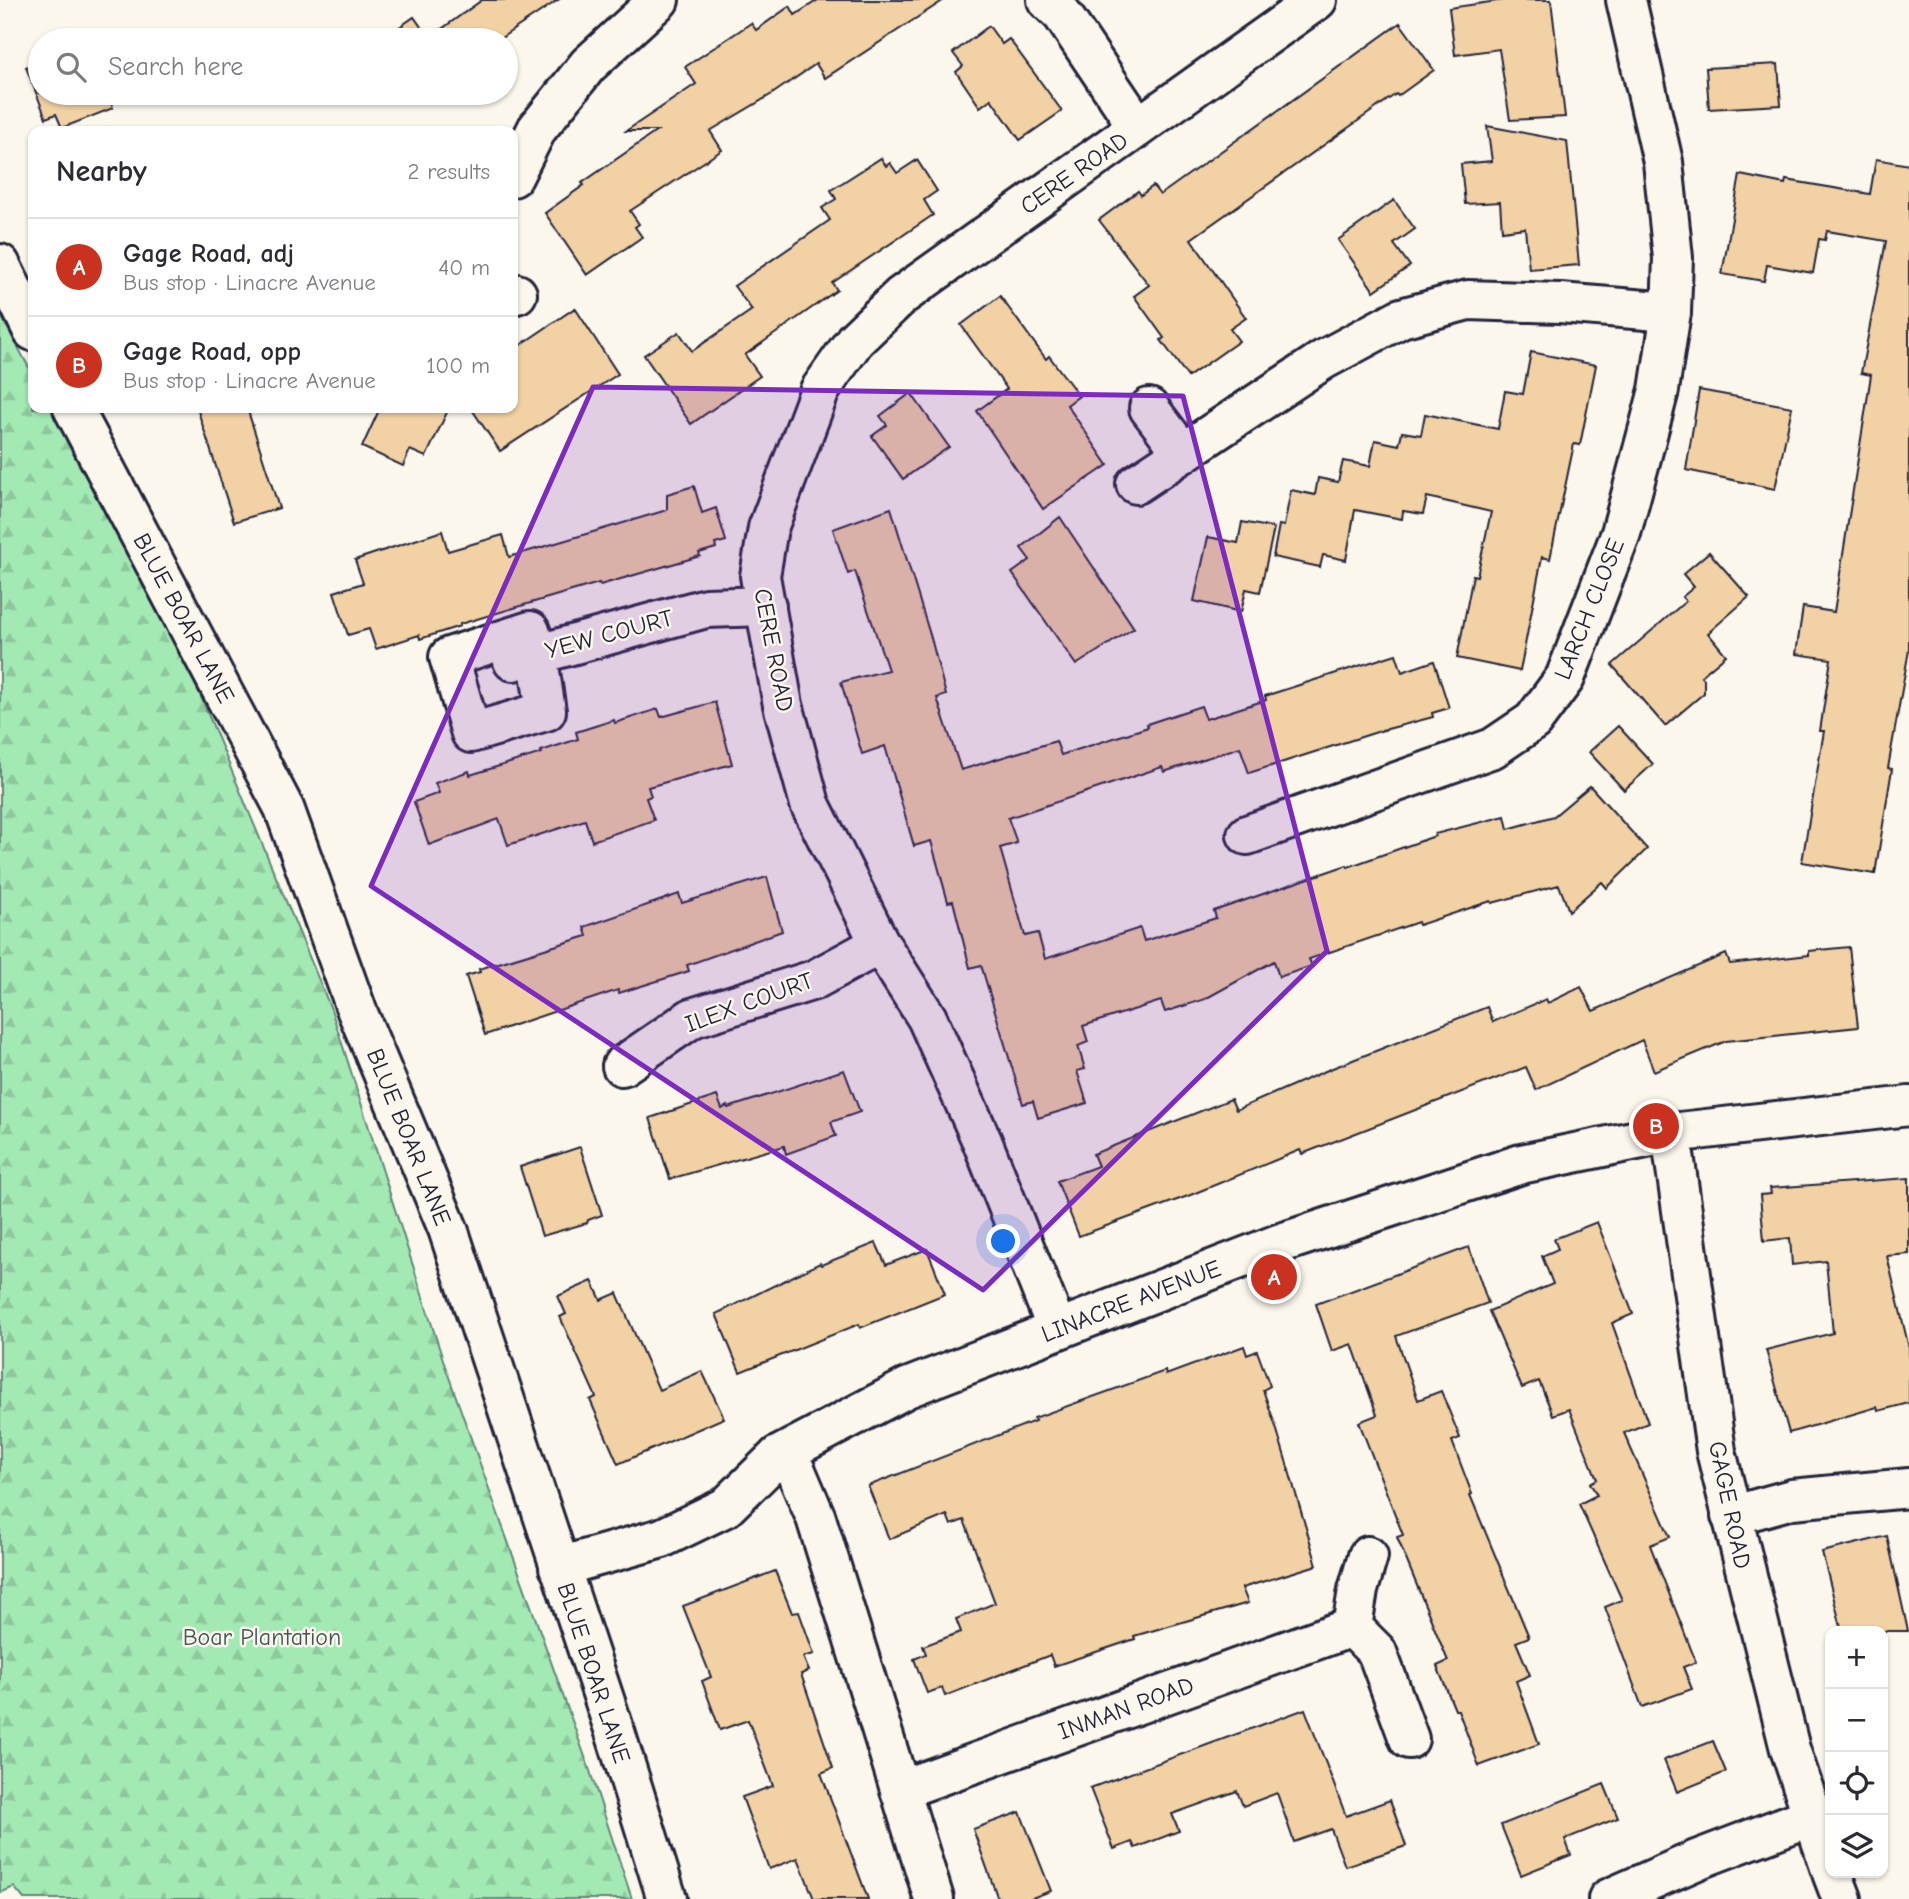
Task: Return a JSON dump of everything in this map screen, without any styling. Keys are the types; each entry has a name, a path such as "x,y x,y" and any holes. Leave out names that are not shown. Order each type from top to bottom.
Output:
{"street":[{"path":"518,167 537,129 588,65 659,0"},
{"path":"1047,0 1062,13 1138,127"},
{"name":"CERE ROAD","path":"1056,1329 982,1141 927,1018 880,944 810,804 783,705 760,576 768,528 820,390 855,340 901,296 1317,0"},
{"name":"LARCH CLOSE","path":"1247,835 1493,748 1533,721 1565,678 1621,533 1659,390 1671,312 1673,258 1663,162 1626,0"},
{"path":"0,264 28,321"},
{"path":"1136,484 1322,360 1401,318 1468,300 1560,303 1671,312"},
{"path":"1149,408 1183,453"},
{"name":"BLUE BOAR LANE","path":"77,413 284,808 357,1011 448,1228 558,1567 616,1735 667,1899"},
{"name":"YEW COURT","path":"537,653 546,711 471,733 456,681 537,653 706,608 766,606"},
{"name":"ILEX COURT","path":"622,1066 692,1018 814,980 880,944"},
{"name":"LINACRE AVENUE","path":"558,1567 662,1538 726,1507 778,1456 907,1388 1281,1243 1521,1164 1671,1133 1909,1106"},
{"name":"GAGE ROAD","path":"1671,1133 1716,1451 1790,1749 1825,1853"},
{"path":"778,1456 796,1471 816,1518 933,1899"},
{"path":"1731,1516 1792,1499 1909,1488"},
{"path":"1367,1556 1357,1590 1352,1627 1377,1652 1409,1739"},
{"name":"INMAN ROAD","path":"900,1790 1352,1627"},
{"path":"1608,1899 1699,1858 1812,1816"},
{"path":"1834,1878 1842,1899"}],"highlighted area":[{"path":"593,387 1183,396 1327,951 983,1290 371,886"}],"green space":[{"name":"Boar Plantation","path":"0,314 28,366 28,413 54,413 173,630 331,1009 445,1366 589,1768 632,1899 24,1899 14,1887 0,1893"}],"building":[{"path":"482,0 558,0 516,28 443,28"},
{"path":"818,0 944,0 825,78 816,64 710,131 722,150 630,211 639,224 635,227 642,237 587,275 545,213 584,185 582,183 657,131 626,131 696,84 685,67 751,23 756,30 790,6 795,15"},
{"path":"1504,0 1551,0 1565,117 1510,120 1499,49 1455,55 1449,8"},
{"path":"414,17 422,28 398,28"},
{"path":"1400,23 1434,70 1191,239 1246,318 1230,329 1239,341 1188,377 1134,296 1149,285 1099,220 1138,191 1141,195 1153,186 1160,195"},
{"path":"989,26 1002,44 1009,39 1062,111 1020,140 991,99 980,107 956,72 963,66 953,53"},
{"path":"1778,64 1781,105 1709,109 1706,68"},
{"path":"41,105 112,105 113,108 67,126 61,126 56,114 46,118"},
{"path":"1487,126 1567,141 1579,265 1529,269 1525,228 1502,231 1500,202 1465,204 1461,164 1492,161"},
{"path":"881,158 886,166 890,163 897,173 917,160 937,191 924,200 933,215 832,283 837,290 745,355 760,376 691,424 644,355 679,332 692,351 752,310 734,286 830,220 822,208 836,199 831,190"},
{"path":"1876,159 1909,165 1909,650 1888,768 1892,769 1875,874 1802,862 1824,731 1820,731 1831,659 1796,654 1803,607 1834,612 1871,375 1861,373 1886,241 1827,231 1825,240 1819,239 1813,273 1767,265 1764,281 1722,274 1740,175 1785,184 1786,180 1870,194"},
{"path":"1394,200 1415,229 1394,244 1410,266 1374,291 1338,240"},
{"path":"1000,296 1046,359 1049,356 1079,396 1067,405 1108,465 1043,509 977,411 1007,389 961,325"},
{"path":"575,308 618,374 500,451 474,413 518,413 518,347"},
{"path":"1531,352 1596,365 1580,445 1574,444 1550,559 1542,557 1520,671 1457,658 1473,575 1477,576 1491,512 1427,497 1423,514 1403,511 1402,519 1355,510 1346,560 1323,555 1320,567 1273,557 1279,525 1284,526 1291,490 1315,495 1318,478 1338,482 1343,461 1370,466 1375,440 1399,445 1402,432 1421,435 1425,414 1498,429 1505,391 1523,394"},
{"path":"1699,390 1792,407 1775,489 1686,470"},
{"path":"911,393 949,447 903,479 872,436 887,425 880,416"},
{"path":"199,413 249,413 279,508 234,522"},
{"path":"378,413 447,413 426,457 410,450 403,466 362,447"},
{"path":"694,486 702,513 716,508 726,541 715,544 716,548 699,553 700,556 534,602 420,639 419,635 376,649 369,629 348,635 334,592 363,583 355,560 442,531 448,551 503,535 509,557 667,510 667,494"},
{"path":"891,508 931,638 946,695 937,698 961,770 1056,741 1061,755 1148,727 1147,724 1201,706 1206,719 1266,700 1265,696 1396,654 1402,672 1434,661 1449,708 1432,713 1433,717 1249,773 1240,747 1164,772 1162,767 1008,818 1017,843 1000,848 1025,936 1038,933 1045,959 1140,928 1144,941 1216,918 1214,911 1347,865 1348,867 1435,834 1505,816 1508,829 1554,816 1590,786 1647,849 1607,888 1602,882 1569,911 1559,885 1492,903 1491,901 1419,925 1418,922 1309,959 1312,966 1279,977 1274,961 1205,999 1165,1012 1161,1001 1083,1026 1088,1042 1078,1046 1085,1069 1077,1071 1087,1103 1038,1118 1033,1101 1023,1104 981,965 970,968 953,901 948,902 931,841 914,846 885,746 862,754 841,682 888,670 855,571 848,574 833,529"},
{"path":"1060,517 1134,628 1076,665 1012,573 1030,560 1021,548"},
{"path":"1242,522 1274,528 1260,592 1246,589 1241,612 1194,601 1208,537 1238,543"},
{"path":"1709,552 1749,597 1708,633 1726,655 1701,676 1704,679 1704,693 1665,726 1612,665 1686,601 1682,597 1694,587 1683,574"},
{"path":"715,702 732,764 648,787 651,796 646,798 654,820 592,841 585,820 508,845 499,819 429,845 414,802 439,793 435,783 469,771 470,775 542,753 541,751 578,739 576,732 614,720 615,723 658,709 661,717"},
{"path":"1618,726 1653,764 1624,790 1589,752"},
{"path":"767,877 782,931 687,965 689,971 619,993 618,990 485,1035 466,976 480,972 479,969 587,936 584,927 679,894 682,903"},
{"path":"1849,947 1858,1027 1726,1041 1654,1071 1642,1040 1536,1090 1526,1067 1302,1154 1300,1150 1188,1196 1079,1236 1057,1181 1098,1166 1093,1154 1231,1099 1236,1110 1330,1069 1487,1007 1493,1022 1546,999 1548,1003 1581,987 1593,1011 1726,954 1730,964 1809,955 1809,951"},
{"path":"844,1070 860,1112 831,1122 836,1136 786,1154 784,1146 670,1179 650,1118 717,1096 722,1109 727,1106 728,1108"},
{"path":"580,1147 602,1215 588,1220 587,1223 542,1236 520,1167"},
{"path":"1909,1178 1909,1254 1887,1256 1909,1348 1909,1403 1878,1411 1877,1407 1789,1433 1766,1350 1833,1333 1826,1261 1792,1265 1790,1238 1764,1241 1760,1195 1771,1194 1770,1188"},
{"path":"1597,1222 1633,1314 1612,1323 1648,1423 1624,1433 1670,1537 1650,1545 1696,1662 1683,1667 1692,1689 1642,1707 1605,1607 1622,1600 1579,1504 1597,1495 1590,1483 1597,1479 1569,1409 1553,1415 1539,1381 1522,1388 1489,1311 1553,1284 1542,1256 1558,1249 1554,1239"},
{"path":"876,1243 886,1265 927,1249 945,1294 860,1328 859,1324 740,1372 716,1314 820,1263 821,1265"},
{"path":"1469,1247 1488,1303 1396,1336 1418,1400 1441,1391 1460,1438 1452,1441 1472,1494 1470,1495 1529,1637 1516,1642 1530,1675 1516,1681 1539,1744 1479,1766 1458,1710 1455,1710 1437,1666 1448,1661 1397,1537 1403,1535 1359,1422 1377,1415 1352,1344 1332,1351 1316,1304"},
{"path":"592,1281 601,1300 617,1293 659,1390 702,1371 724,1418 618,1464 590,1400 596,1397 560,1317 566,1314 558,1296"},
{"path":"1244,1346 1247,1355 1257,1351 1270,1386 1263,1390 1317,1565 1242,1588 1248,1603 1134,1636 1135,1639 1054,1666 1050,1655 945,1696 942,1688 927,1693 914,1659 926,1654 923,1646 961,1632 956,1619 995,1603 964,1520 951,1525 947,1515 889,1539 868,1486 1035,1421 1034,1418 1165,1371 1166,1375"},
{"path":"1887,1536 1908,1631 1888,1631 1888,1626 1841,1626 1822,1552"},
{"path":"775,1571 792,1613 799,1612 814,1654 803,1657 809,1671 801,1674 833,1768 821,1773 868,1899 814,1899 798,1858 769,1869 742,1797 773,1786 748,1720 720,1730 702,1681 711,1677 683,1606"},
{"path":"1305,1709 1346,1816 1390,1800 1406,1846 1345,1866 1331,1829 1294,1842 1277,1793 1243,1806 1237,1791 1172,1814 1179,1831 1135,1848 1132,1842 1114,1849 1090,1788"},
{"path":"1713,1741 1726,1772 1677,1792 1664,1760"},
{"path":"1604,1784 1618,1818 1565,1839 1571,1855 1521,1875 1501,1825"},
{"path":"1020,1812 1051,1891 1029,1899 998,1899 973,1829"}],"place":[{"name":"Gage Road, opp","path":"1656,1126"},
{"name":"Gage Road, adj","path":"1274,1277"}]}
